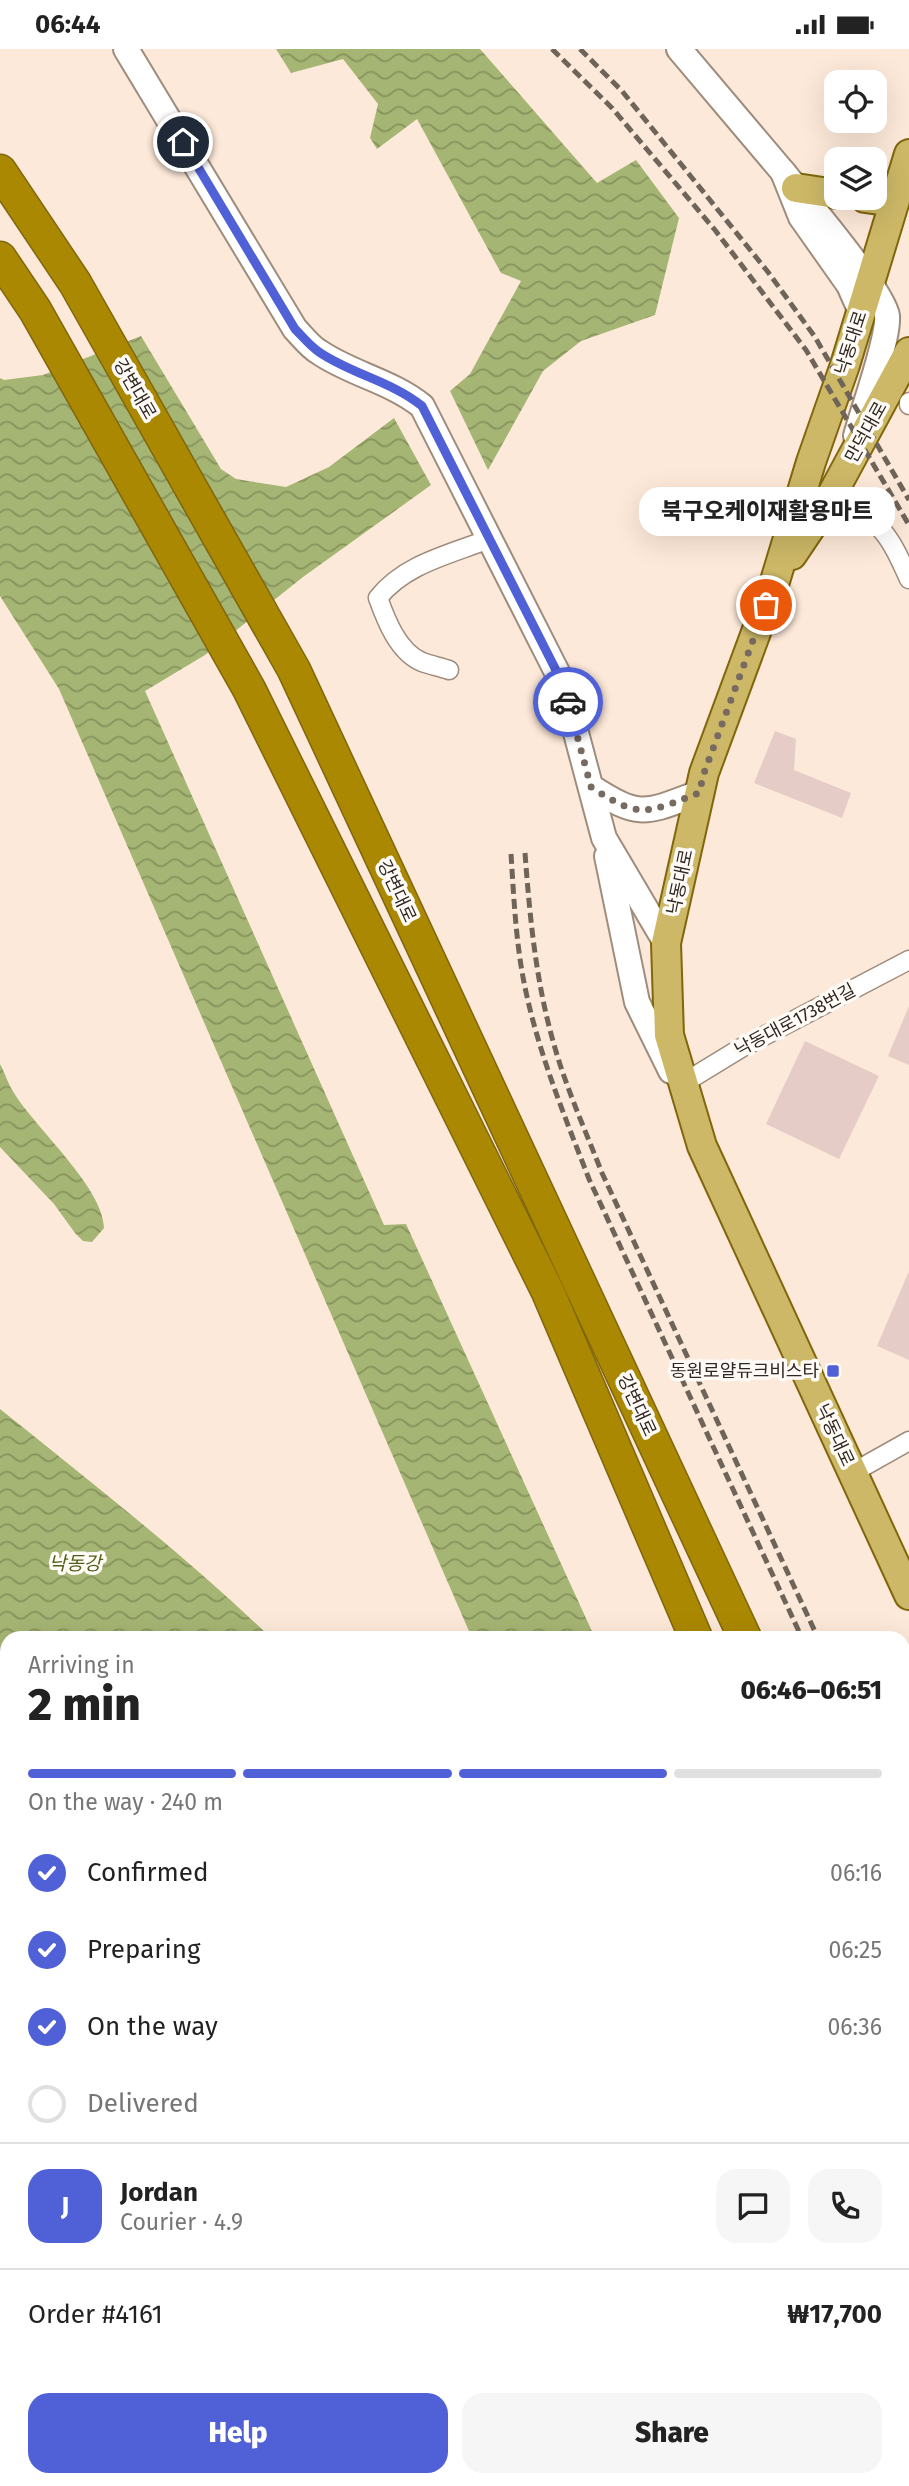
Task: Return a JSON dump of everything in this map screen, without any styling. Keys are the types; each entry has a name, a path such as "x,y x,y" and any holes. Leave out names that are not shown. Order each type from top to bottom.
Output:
{"highway":[{"name":"강변대로","path":"0,171 75,283 293,670 742,1631"},
{"name":"강변대로","path":"0,258 35,310 249,689 548,1292 693,1631"}],"main road":[{"name":"낙동대로","path":"909,154 775,581 704,773 666,943 669,1035 691,1113 712,1169 909,1595"},
{"path":"790,180 824,190"},
{"path":"887,201 894,202"},
{"name":"만덕대로","path":"775,581 829,499 909,352"}],"street":[{"path":"127,49 295,329 317,351 360,374 406,393 422,406 563,684 604,838 638,1002 691,1113"},
{"path":"691,53 870,283 888,314 884,339 845,470"},
{"path":"790,180 801,218 849,285 861,311"},
{"path":"829,499 852,506 873,520 892,541 909,579"},
{"path":"449,670 420,661 406,652 378,597 404,573 489,539"},
{"path":"591,787 618,804 636,811 656,809 699,793"},
{"path":"604,838 666,943"},
{"name":"낙동대로1738번길","path":"682,1084 741,1048 909,960"},
{"path":"852,1473 909,1441"}],"water":[{"path":"276,49 480,49 597,183 636,160 679,218 655,315 581,341 543,371 488,470 450,391 470,374 521,281 501,273 417,119 377,149 370,138 378,104 343,59 291,73"},
{"path":"141,336 221,469 236,479 286,487 329,467 394,418 431,485 303,577 205,655 145,691 384,1225 406,1224 592,1631 469,1631 59,689 0,596 0,378 4,380 43,375"},
{"path":"0,1064 12,1090 24,1107 93,1195 101,1212 104,1228 92,1242 83,1241 75,1233 54,1204 0,1147"},
{"name":"낙동강","path":"0,1409 172,1549 264,1631 0,1631"}],"building":[{"path":"775,731 796,739 794,770 851,793 842,818 754,783"},
{"path":"909,1006 909,1065 888,1056"},
{"path":"805,1041 879,1076 839,1159 766,1124"},
{"path":"909,1271 909,1360 877,1346"}],"railway":[{"path":"552,49 612,108 715,230 806,350 909,525"},
{"path":"580,49 622,91 768,272 815,337 909,500"},
{"path":"525,853 538,976 548,1024 571,1095 602,1173 815,1631"},
{"path":"511,854 514,906 526,992 538,1040 562,1110 589,1179 799,1631"}],"way so far":[{"path":"568,702 591,787 618,804 636,811 656,809 699,793 766,605"}],"place":[{"name":"북구오케이재활용마트","path":"766,605"},
{"name":"동원로얄듀크비스타","path":"833,1371"}],"route":[{"path":"183,142 295,329 317,351 360,374 406,393 422,406 563,684 568,702"}]}
